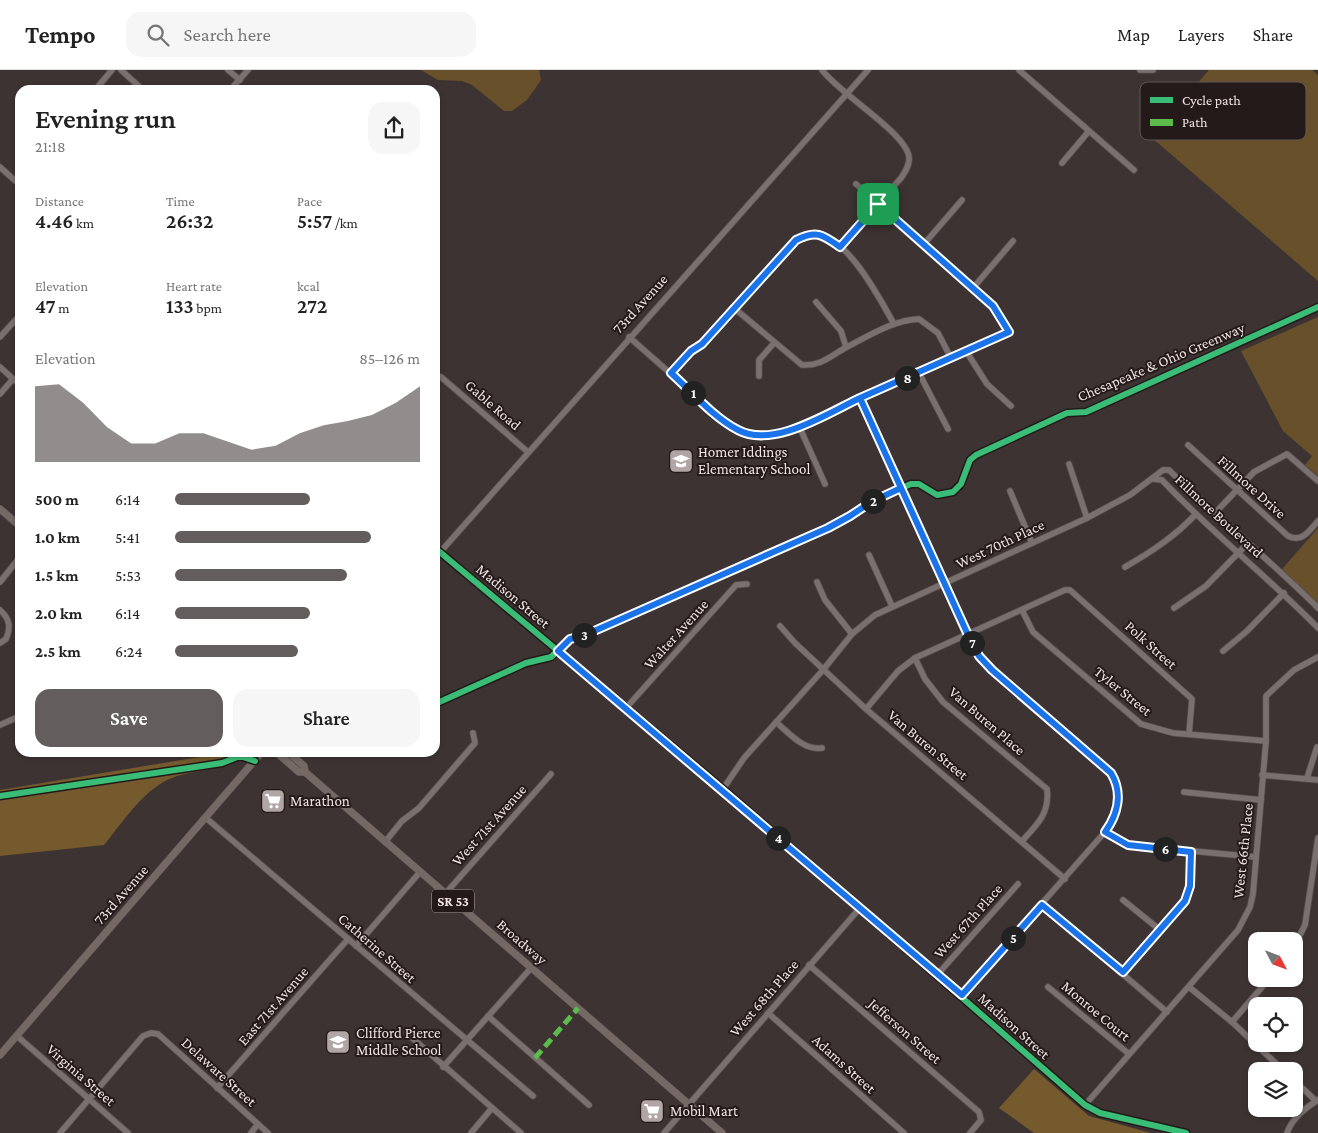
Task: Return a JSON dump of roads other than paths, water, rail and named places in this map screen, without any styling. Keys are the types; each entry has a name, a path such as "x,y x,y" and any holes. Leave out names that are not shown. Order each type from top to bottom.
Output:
{"main road":[{"path":"0,509 15,522"},
{"name":"73rd Avenue","path":"0,1055 258,757"},
{"name":"Broadway","path":"282,757 299,772 304,772 722,1133"},
{"name":"Broadway","path":"294,757 304,766 304,772"}],"street":[{"path":"98,85 112,70"},
{"path":"121,70 138,85"},
{"path":"228,70 240,80"},
{"path":"235,85 248,70"},
{"path":"822,70 846,95 890,128 905,144 909,157 907,169 840,247"},
{"name":"73rd Avenue","path":"440,548 528,452 868,70"},
{"path":"1019,70 1134,170"},
{"path":"1140,70 1153,70"},
{"path":"1062,163 1089,131"},
{"path":"0,167 15,180"},
{"path":"629,337 728,424 752,436 780,433 800,426 1009,332 993,306 856,184"},
{"path":"924,244 962,200"},
{"path":"671,373 796,240 809,234 824,235 840,247 860,267 871,282 894,324"},
{"path":"973,288 1013,241"},
{"path":"816,302 840,331 846,347"},
{"path":"734,308 802,365 816,366 846,347 894,324 919,319 931,325 938,333 951,358"},
{"path":"0,337 15,320"},
{"path":"759,376 759,360 774,343"},
{"path":"966,351 987,384 1011,406"},
{"path":"0,367 13,379 0,394"},
{"path":"919,372 948,429"},
{"name":"Gable Road","path":"441,377 528,452"},
{"path":"860,398 979,656 992,670 1103,766 1116,782 1118,801 1116,813 1105,832 962,995"},
{"path":"800,426 825,484"},
{"name":"Fillmore Drive","path":"1188,445 1288,536 1295,539 1303,538 1318,521"},
{"path":"1214,514 1254,472 1287,454 1318,481"},
{"path":"1069,464 1087,518"},
{"name":"Fillmore Boulevard","path":"1153,479 1163,470 1169,470 1214,514 1285,575 1318,608"},
{"name":"West 70th Place","path":"722,789 744,758 823,670 852,634 875,614 1087,518 1130,495 1153,479"},
{"name":"Fillmore Boulevard","path":"1153,479 1162,480 1195,515 1284,593 1318,628"},
{"path":"1010,491 1032,543"},
{"path":"1125,567 1147,555 1177,533 1195,515"},
{"path":"1174,608 1206,586 1248,543"},
{"name":"Madison Street","path":"440,552 722,789 859,909 962,995 1085,1105 1100,1113 1186,1133"},
{"path":"869,554 892,606"},
{"path":"0,582 15,563"},
{"path":"817,582 824,600 852,634"},
{"name":"Walter Avenue","path":"626,708 736,586 747,584"},
{"name":"Polk Street","path":"1022,610 1065,590 1070,590 1192,699 1189,734"},
{"path":"1222,651 1247,631 1284,593"},
{"path":"0,610 7,616 10,629 6,639 0,643"},
{"path":"866,709 898,671 915,658 1022,610"},
{"name":"Tyler Street","path":"1022,610 1033,632 1141,724 1152,729 1266,741"},
{"name":"Van Buren Street","path":"780,626 794,643 866,709 1065,879"},
{"name":"Van Buren Place","path":"915,658 925,679 943,702 1047,789 1048,798 1042,819 1022,841"},
{"name":"West 66th Place","path":"1085,1105 1238,930 1248,912 1256,857 1266,741 1266,696 1294,670 1318,658"},
{"path":"0,725 15,718"},
{"path":"776,722 801,743 813,750 822,748"},
{"path":"385,842 402,821 419,808 475,743 473,733"},
{"path":"1307,778 1317,747"},
{"name":"West 71st Avenue","path":"445,894 551,774"},
{"path":"1262,776 1318,780"},
{"path":"1184,792 1261,800"},
{"name":"Catherine Street","path":"206,818 533,1096"},
{"path":"1105,832 1128,845 1256,857"},
{"path":"1302,932 1305,925 1318,838"},
{"path":"1123,972 1185,901 1190,886 1191,852"},
{"path":"356,946 420,872"},
{"name":"West 67th Place","path":"937,975 1018,884"},
{"path":"1310,896 1318,897"},
{"path":"1123,900 1160,930"},
{"path":"1042,905 1123,972 1167,1012"},
{"name":"West 68th Place","path":"664,1133 859,909"},
{"name":"East 71st Avenue","path":"217,1088 348,939"},
{"name":"Jefferson Street","path":"809,965 979,1112 982,1117 970,1133"},
{"path":"443,1067 530,968"},
{"name":"Monroe Court","path":"1048,987 1129,1054"},
{"path":"1189,987 1232,1022 1274,1062"},
{"path":"1232,1022 1261,988"},
{"name":"Adams Street","path":"768,1013 904,1133"},
{"path":"488,1016 589,1105"},
{"name":"Delaware Street","path":"89,1099 144,1036 151,1033 158,1034 268,1133"},
{"name":"Virginia Street","path":"17,1036 128,1133"},
{"path":"411,1037 443,1067 521,1133"},
{"path":"1287,1133 1290,1125 1301,1112 1317,1100 1303,1088"},
{"path":"60,1133 89,1099"},
{"path":"471,1133 492,1108"},
{"path":"252,1133 258,1124"}],"place":[{"name":"Homer Iddings Elementary School","path":"681,461"},
{"name":"Marathon","path":"273,801"},
{"name":"Clifford Pierce Middle School","path":"338,1042"},
{"name":"Mobil Mart","path":"652,1111"}]}
